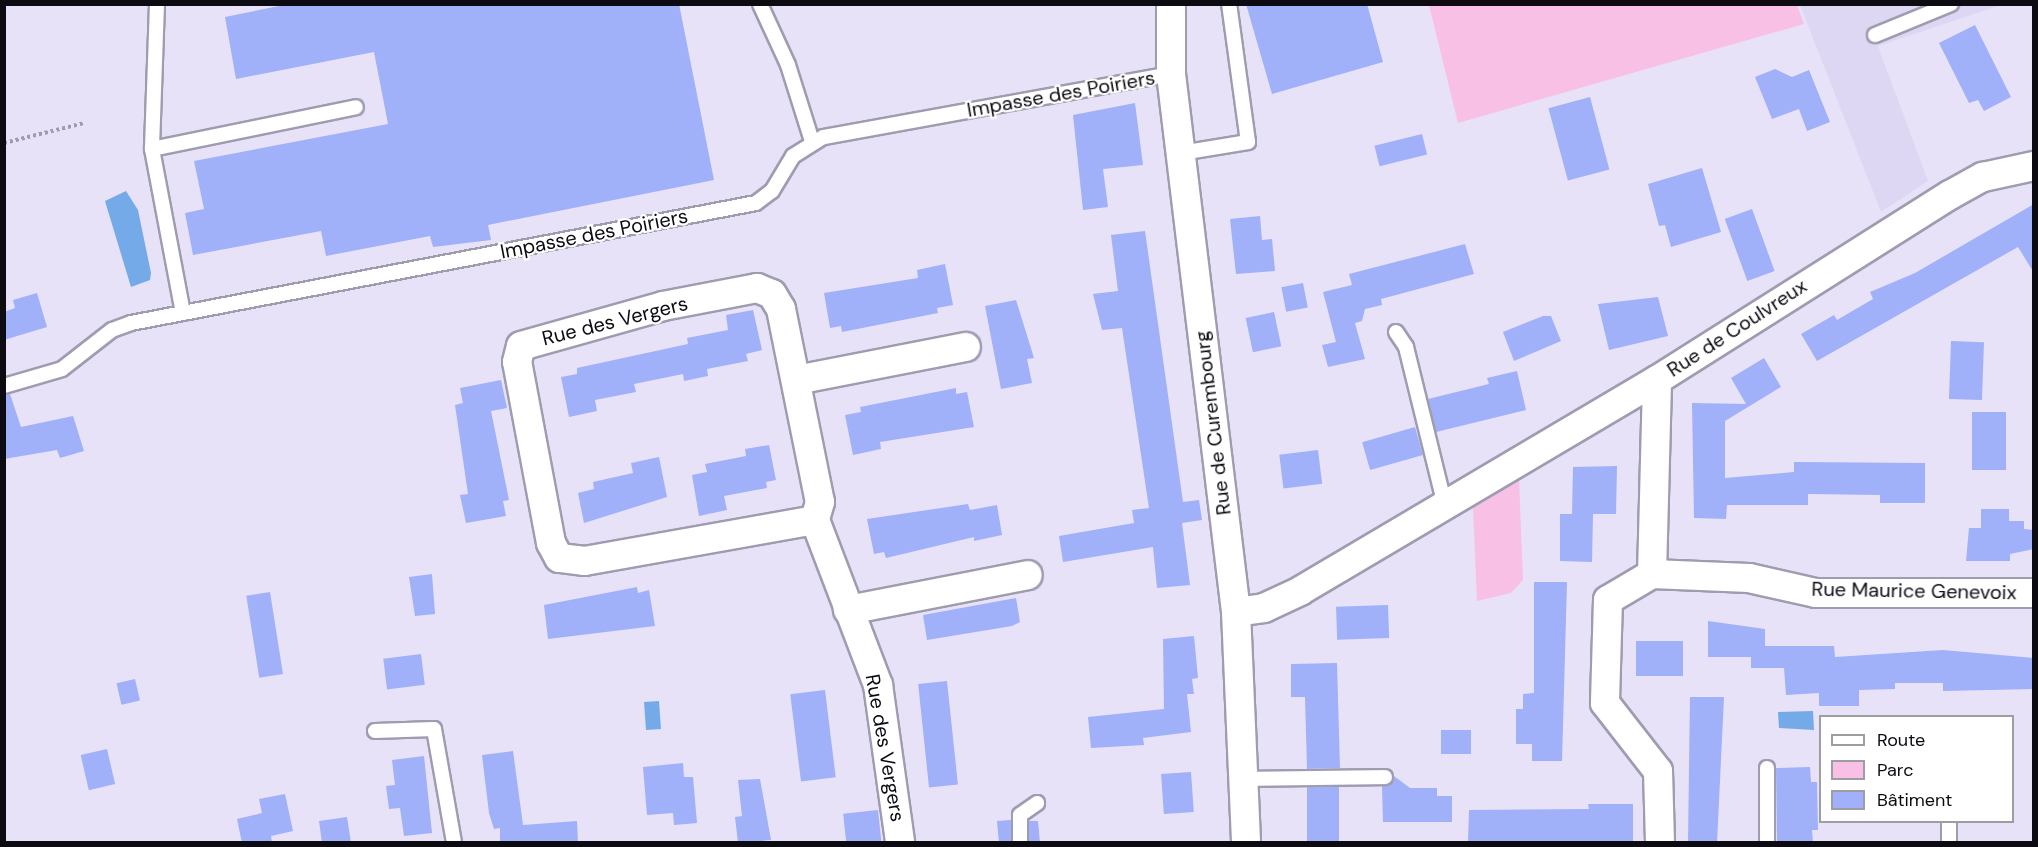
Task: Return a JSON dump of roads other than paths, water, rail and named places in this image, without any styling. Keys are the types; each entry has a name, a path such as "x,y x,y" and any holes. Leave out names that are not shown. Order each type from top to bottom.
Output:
{"street":[{"name":"Rue de Curembourg","path":"1171,4 1171,74 1236,612 1246,843"},
{"name":"Rue de Coulvreux","path":"1236,612 1264,608 1300,591 1444,502 1658,380 1950,195 1983,177 2034,166"},
{"name":"Rue des Vergers","path":"814,520 585,561 559,558 551,543 517,362 521,346 541,339 757,288 772,294 781,309 820,502 814,520 878,685 900,843"},
{"path":"796,380 966,347"},
{"path":"1658,380 1652,574 1608,600 1605,703 1658,771 1660,843"},
{"name":"Rue Maurice Genevoix","path":"1652,574 1749,578 1816,593 2034,593"},
{"path":"848,610 1028,575"}],"lane":[{"path":"157,4 152,149 183,313"},
{"path":"760,4 788,65 812,141"},
{"path":"1181,153 1248,142 1229,4"},
{"path":"1875,34 1951,4"},
{"name":"Impasse des Poiriers","path":"4,386 62,369 112,330 131,323 756,203 812,141 1171,74"},
{"path":"152,149 356,107"},
{"path":"1396,332 1406,347 1444,502"},
{"path":"375,731 434,729 454,843"},
{"path":"1767,768 1767,843"},
{"path":"1245,779 1385,777"},
{"path":"1020,843 1020,815 1037,803"},
{"path":"1948,843 1949,823"}],"water":[{"path":"126,191 138,210 151,273 150,280 131,287 105,201"},
{"path":"659,701 661,729 646,730 644,702"},
{"path":"1813,711 1814,730 1779,728 1778,712"}]}
